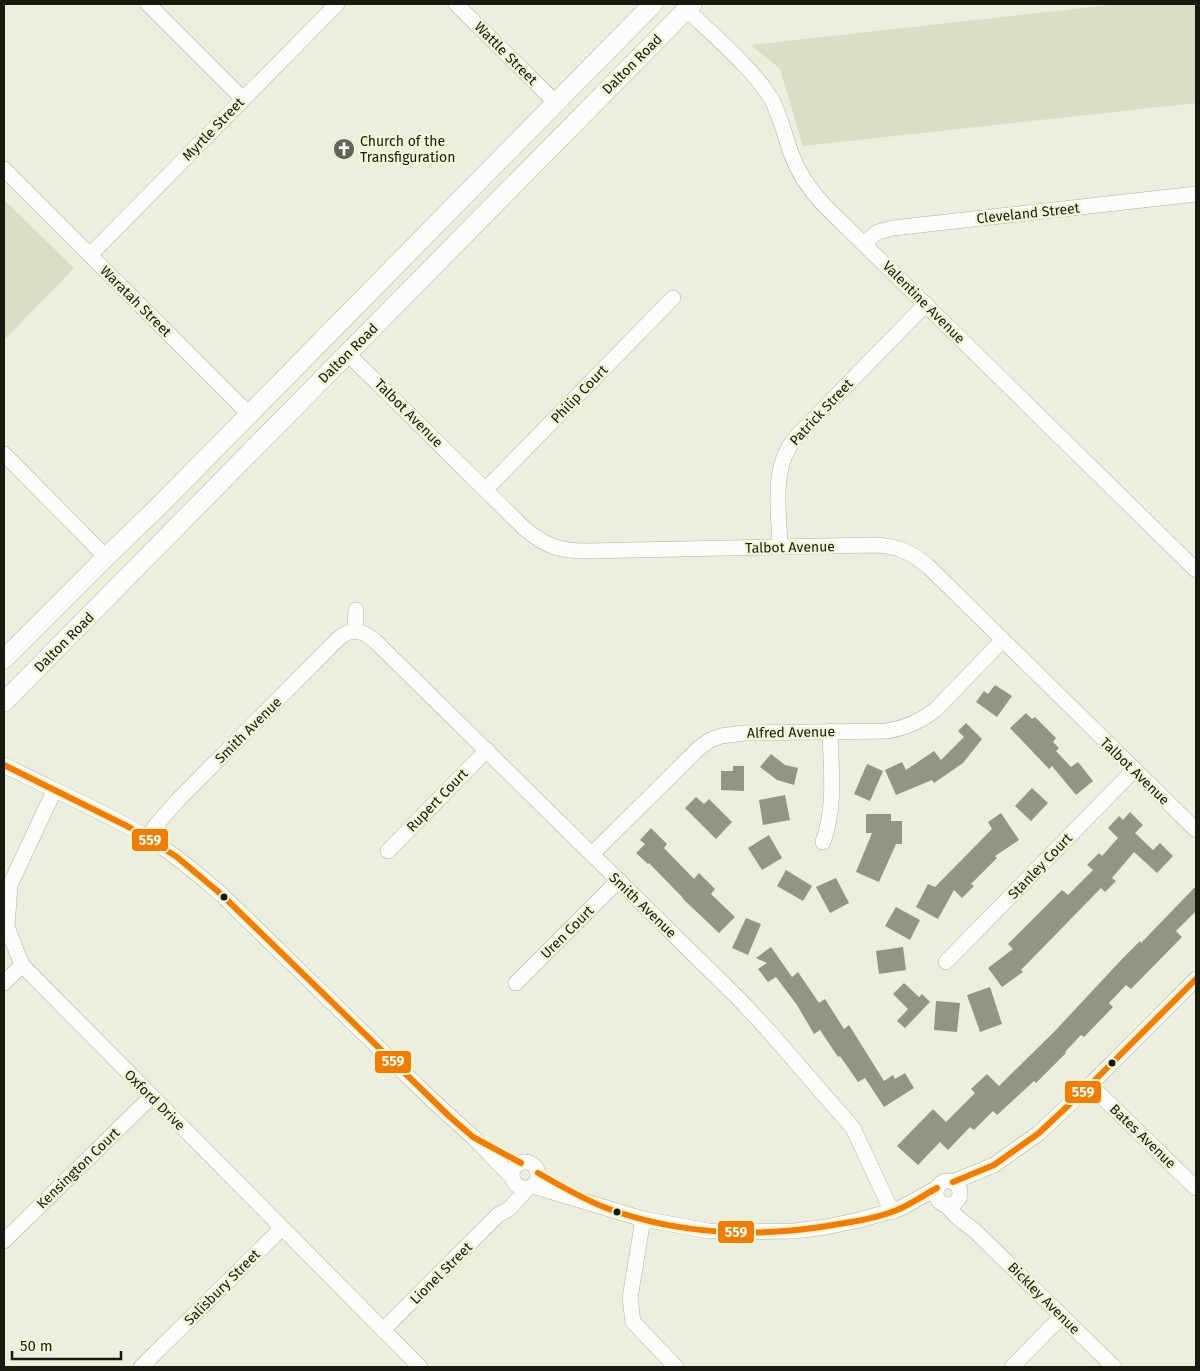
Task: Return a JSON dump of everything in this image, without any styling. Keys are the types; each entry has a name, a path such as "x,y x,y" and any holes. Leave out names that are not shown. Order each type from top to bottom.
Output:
{"main road":[{"name":"Dalton Road","path":"4,660 159,506 654,4"},
{"name":"Dalton Road","path":"4,702 689,7"},
{"name":"Waratah Street","path":"249,414 269,433"}],"street":[{"path":"148,4 243,99"},
{"name":"Myrtle Street","path":"90,255 337,4"},
{"name":"Wattle Street","path":"456,4 556,103"},
{"name":"Valentine Avenue","path":"689,7 741,62 773,102 791,155 809,188 824,205 1196,570"},
{"name":"Waratah Street","path":"4,169 249,414"},
{"name":"Cleveland Street","path":"864,243 878,232 893,228 1196,194"},
{"name":"Philip Court","path":"486,489 673,298"},
{"name":"Patrick Street","path":"780,547 779,472 786,450 797,436 926,304"},
{"name":"Talbot Avenue","path":"348,354 536,538 557,549 586,551 876,546 894,547 919,558 1196,830"},
{"path":"4,454 106,557"},
{"path":"356,610 356,630"},
{"name":"Smith Avenue","path":"148,838 156,824 178,800 331,646 344,634 356,630 362,631 375,641 487,750 739,998 847,1121 896,1210"},
{"name":"Alfred Avenue","path":"592,854 682,762 710,740 721,736 744,733 887,731 901,728 921,720 935,710 1002,641"},
{"path":"823,842 830,820 832,804 830,731"},
{"name":"Rupert Court","path":"388,851 487,750"},
{"path":"4,765 109,817 148,838 177,857 222,895 424,1092 473,1137 520,1187 533,1182 552,1182 595,1204 642,1219 709,1231 770,1232 826,1227 896,1210 955,1203 958,1192 1039,1133 1090,1086 1196,979"},
{"name":"Stanley Court","path":"946,962 1134,770"},
{"name":"Oxford Drive","path":"54,791 10,886 7,927 22,965 420,1367"},
{"name":"Uren Court","path":"516,983 619,880"},
{"path":"4,983 22,965"},
{"name":"Bates Avenue","path":"1090,1086 1196,1188"},
{"name":"Kensington Court","path":"4,1240 152,1096"},
{"path":"473,1137 521,1163 532,1164 533,1182"},
{"path":"513,1179 515,1167 521,1163"},
{"name":"Lionel Street","path":"498,1215 513,1179"},
{"path":"896,1210 937,1188 942,1182 950,1181 958,1192"},
{"name":"Lionel Street","path":"383,1330 498,1215 516,1203 533,1182"},
{"path":"937,1188 936,1194 943,1204"},
{"name":"Bickley Avenue","path":"958,1192 965,1213 974,1230"},
{"name":"Bickley Avenue","path":"943,1204 974,1230 1114,1367"},
{"path":"642,1219 630,1298 633,1322 676,1367"},
{"name":"Salisbury Street","path":"141,1367 282,1228"},
{"path":"1012,1367 1062,1316"}],"green space":[{"path":"1118,4 1196,4 1196,103 803,146 780,69 751,45"},
{"path":"4,200 74,268 4,340"}],"building":[{"path":"995,685 1012,696 997,717 976,702 984,691 988,694"},
{"path":"1026,713 1032,719 1035,717 1056,738 1053,742 1059,748 1056,751 1071,767 1078,762 1093,781 1076,795 1052,766 1049,769 1010,728"},
{"path":"966,723 982,739 963,763 934,783 932,780 896,795 885,770 902,762 906,770 934,751 941,760 964,737 958,731"},
{"path":"771,754 785,765 798,768 794,785 777,780 760,767"},
{"path":"867,764 883,771 870,801 854,794"},
{"path":"733,766 744,766 744,791 721,790 721,771 733,771"},
{"path":"1032,788 1048,803 1031,821 1015,806"},
{"path":"785,795 790,820 763,825 759,800"},
{"path":"696,797 704,804 709,799 732,822 716,839 685,808"},
{"path":"1130,812 1143,825 1135,833 1153,850 1160,843 1173,856 1157,873 1134,852 1112,878 1116,881 1105,892 1101,888 1021,970 1023,972 1002,987 988,968 1013,949 1008,944 1062,890 1068,895 1093,870 1087,865 1099,853 1102,856 1118,838 1108,828 1119,816 1123,820"},
{"path":"1001,813 1019,840 995,856 997,858 971,884 974,886 962,898 954,890 938,919 916,907 928,884 935,887 992,829 988,822"},
{"path":"866,814 891,814 891,821 902,821 902,844 896,844 879,882 856,872 872,833 866,833"},
{"path":"651,828 667,844 664,848 694,879 699,873 715,889 711,894 735,917 719,933 649,863 636,853 645,844 640,840"},
{"path":"769,835 782,858 762,870 748,848"},
{"path":"786,870 812,886 803,901 777,886"},
{"path":"836,878 849,903 830,913 816,887"},
{"path":"1196,886 1196,911 1176,931 1182,937 1131,989 1126,985 1109,1003 1113,1007 1084,1037 1081,1035 1036,1083 1034,1081 997,1115 993,1111 974,1130 970,1127 948,1150 940,1142 918,1165 897,1146 933,1109 946,1122 975,1093 971,1089 987,1074 999,1086"},
{"path":"896,907 920,920 910,940 885,926"},
{"path":"746,918 761,924 748,955 732,948"},
{"path":"771,947 792,977 798,972 819,1003 825,999 844,1029 849,1025 884,1081 893,1075 895,1079 905,1073 914,1088 884,1107 865,1078 858,1082 820,1030 814,1034 797,1005 776,977 768,982 758,969 767,963 756,958"},
{"path":"903,947 906,970 879,974 876,951"},
{"path":"904,983 919,997 922,994 930,1002 905,1028 897,1021 908,1009 893,994"},
{"path":"990,987 1002,1024 980,1032 967,995"},
{"path":"936,1001 960,1003 957,1032 934,1030"}],"transit line":[{"name":"559","path":"4,765 129,827 177,857 222,895 450,1117 473,1137 521,1163"},
{"name":"559","path":"953,1182 994,1165 1039,1133 1196,979"},
{"name":"559","path":"538,1173 609,1209 662,1224 716,1231 772,1232 800,1230 871,1218 897,1210 937,1188"}],"place":[{"name":"Church of the Transfiguration","path":"344,149"}]}
